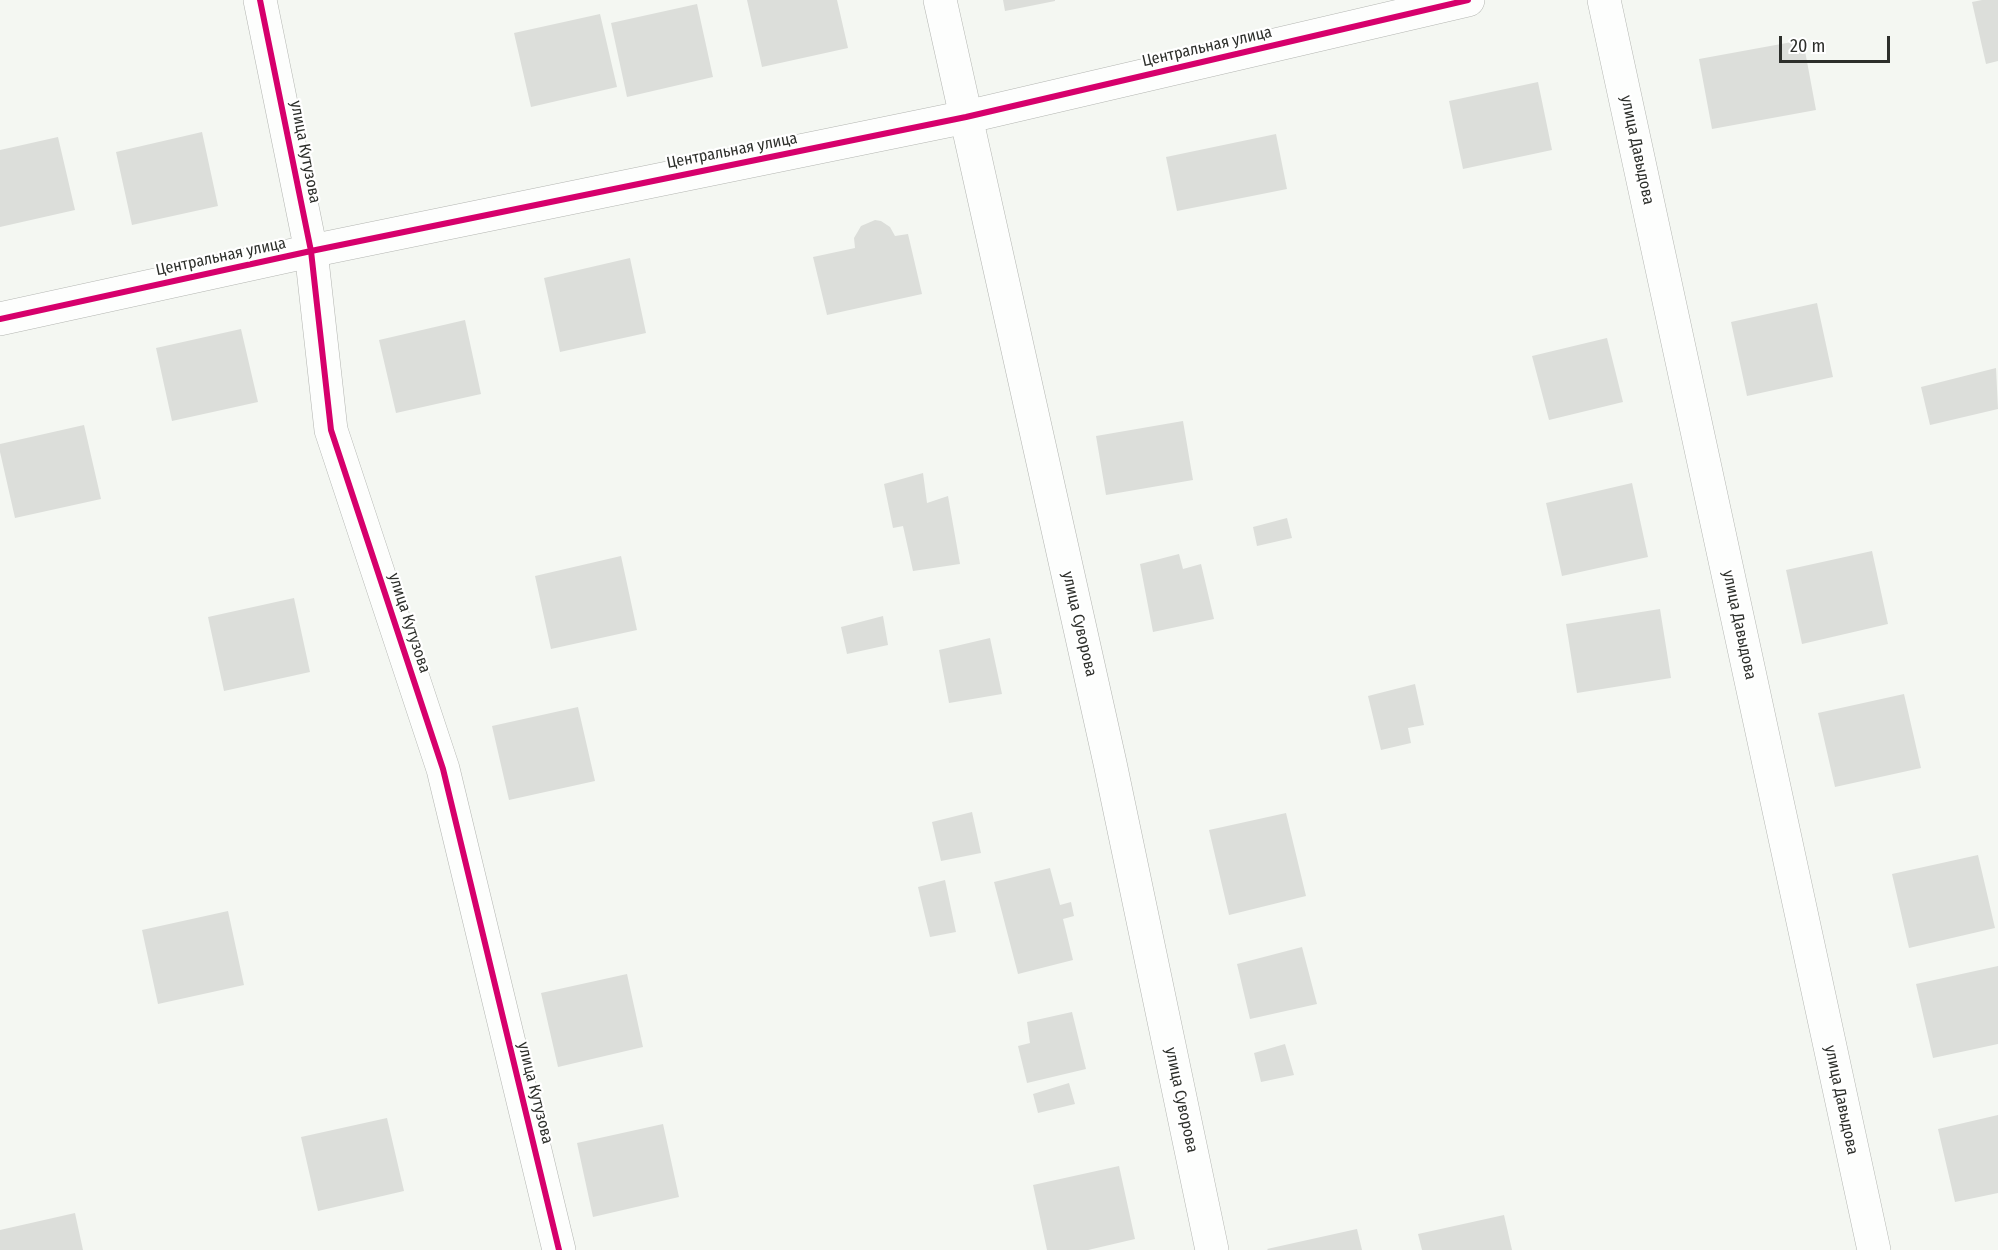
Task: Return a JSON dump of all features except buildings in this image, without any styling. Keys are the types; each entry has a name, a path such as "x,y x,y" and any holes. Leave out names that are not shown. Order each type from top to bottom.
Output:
{"street":[{"name":"улица Кутузова","path":"260,0 311,250 331,430 442,769 559,1250"},
{"name":"улица Суворова","path":"940,0 1110,763 1212,1250"},
{"name":"Центральная улица","path":"0,319 311,250 966,117 1467,0"},
{"name":"улица Давыдова","path":"1605,0 1874,1250"}],"cycle path":[{"path":"260,0 311,251 331,430 443,769 559,1250"},
{"path":"0,319 311,251 966,117 1468,0"}]}
